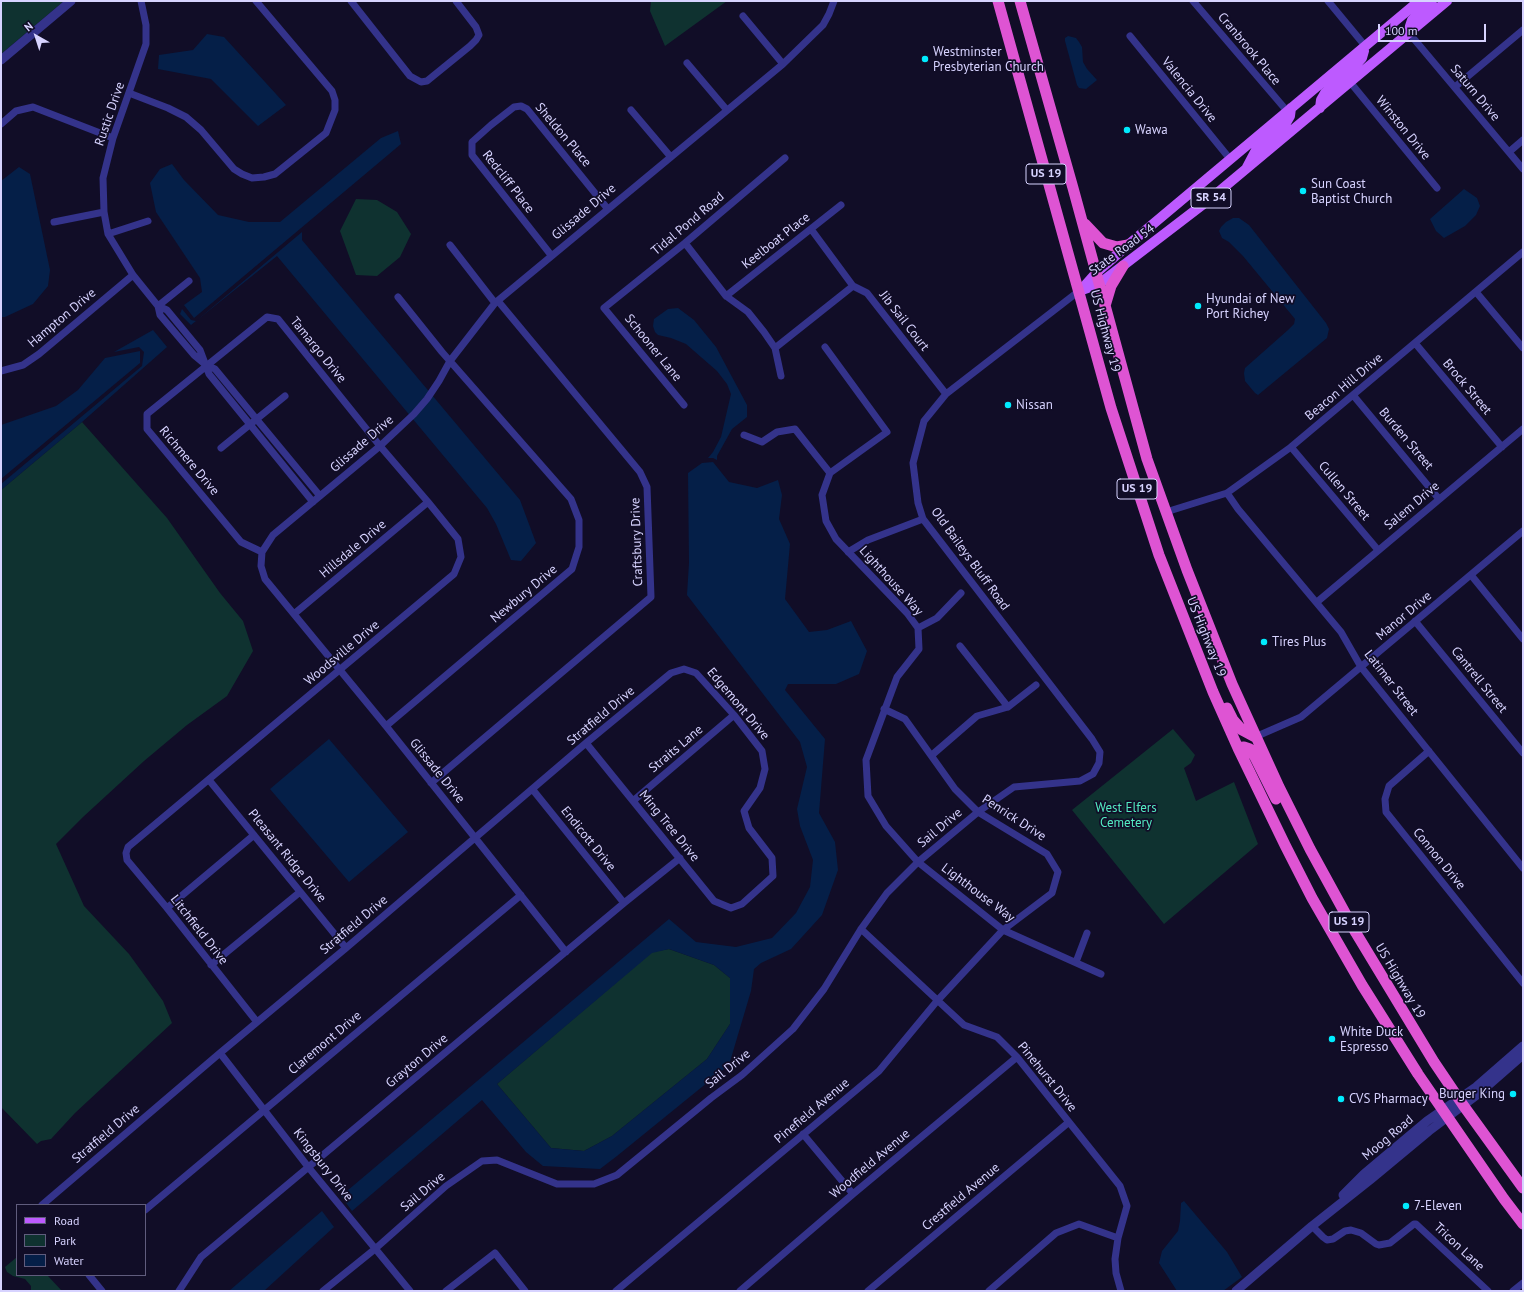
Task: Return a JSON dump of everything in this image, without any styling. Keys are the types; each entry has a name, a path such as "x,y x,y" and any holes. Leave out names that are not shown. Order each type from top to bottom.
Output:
{"highway":[{"name":"US Highway 19","path":"998,1 1080,291 1111,408 1146,518 1194,648 1238,748 1285,845 1335,938 1389,1029 1445,1114 1523,1224"},
{"name":"US Highway 19","path":"1020,1 1145,451 1208,625 1255,737 1310,849 1379,974 1434,1062 1523,1188"},
{"path":"1082,222 1103,243 1117,248 1128,245"},
{"path":"1105,308 1111,286 1123,266"},
{"path":"1194,648 1212,674 1233,720 1242,730 1255,737"},
{"path":"1238,748 1250,749 1300,843 1310,849"}],"main road":[{"name":"State Road 54","path":"1080,291 1096,273 1128,245 1419,1"},
{"path":"1409,33 1412,20 1432,1"},
{"name":"State Road 54","path":"1080,291 1099,284 1173,229 1246,170 1447,1"},
{"path":"1320,108 1321,100 1325,93 1362,58 1366,46"},
{"path":"1246,170 1256,150 1286,123 1290,116 1289,110"}],"street":[{"path":"1,60 71,1"},
{"path":"129,93 168,108 186,118 201,130 234,169 252,178 275,174 326,133 335,110 335,100 332,90 256,1"},
{"path":"351,1 410,76 421,82 426,81 470,46 479,35 476,27 456,1"},
{"name":"Glissade Drive","path":"566,952 386,726 265,579 261,566 262,552 273,535 402,426 427,399 450,360 496,302 726,109 783,64 823,25 830,14 834,1"},
{"name":"Cranbrook Place","path":"1193,1 1289,110"},
{"path":"1328,1 1366,46"},
{"name":"Rustic Drive","path":"142,2 146,26 146,44 113,138 103,178 104,212 108,234 133,275 158,306 160,315 194,355 206,365 209,374 253,422"},
{"path":"743,16 783,64"},
{"path":"1455,87 1523,30"},
{"name":"Saturn Drive","path":"1409,33 1523,169"},
{"name":"Valencia Drive","path":"1130,36 1230,159"},
{"path":"687,63 726,109"},
{"name":"Winston Drive","path":"1350,82 1437,188"},
{"name":"Sheldon Place","path":"491,125 514,107 520,106 527,109 607,208"},
{"path":"1,124 16,112 33,107 113,138"},
{"path":"631,110 670,156"},
{"name":"Redcliff Place","path":"491,125 472,142 472,155 551,255"},
{"path":"1509,152 1523,140"},
{"name":"Tidal Pond Road","path":"604,308 685,243 785,158"},
{"name":"Keelboat Place","path":"726,296 841,205"},
{"path":"54,222 104,212"},
{"path":"108,234 148,221"},
{"name":"Jib Sail Court","path":"811,229 853,286 867,293 946,394"},
{"path":"685,243 726,296 748,312 764,332 775,348 782,376"},
{"path":"450,246 496,302"},
{"name":"Beacon Hill Drive","path":"1166,512 1227,493 1291,447 1523,252"},
{"name":"Hampton Drive","path":"1,371 23,365 39,354 133,275"},
{"path":"158,306 189,281"},
{"path":"775,348 853,286"},
{"name":"Old Baileys Bluff Road","path":"1080,291 946,394 924,421 913,463 918,503 923,519 1092,739 1100,752 1099,763"},
{"path":"1476,292 1523,348"},
{"name":"Newbury Drive","path":"386,726 572,569 579,547 579,520 571,499 450,360 398,297"},
{"name":"Craftsbury Drive","path":"431,782 651,597 648,487 640,472 496,302"},
{"name":"Schooner Lane","path":"604,308 684,405"},
{"name":"Tamargo Drive","path":"206,365 267,317 278,319 380,446"},
{"name":"Brock Street","path":"1415,343 1502,447"},
{"path":"744,435 762,442 777,432 795,429 830,473 887,432 826,347"},
{"name":"Richmere Drive","path":"206,365 147,414 147,429 241,542 262,552"},
{"name":"Burden Street","path":"1353,395 1440,499"},
{"path":"221,448 285,396"},
{"path":"253,422 287,456 320,496"},
{"path":"253,422 280,462 313,502"},
{"name":"Salem Drive","path":"1317,602 1523,429"},
{"name":"Woodsville Drive","path":"126,853 128,847 454,574 461,557 458,539 380,446"},
{"name":"Cullen Street","path":"1291,447 1378,550"},
{"path":"280,462 287,456"},
{"name":"Lighthouse Way","path":"830,473 822,495 826,521 836,539 907,613 918,628 919,649 897,678 884,708 866,760 868,796 886,826 918,862 1003,930 1101,974"},
{"path":"296,481 303,476"},
{"name":"Latimer Street","path":"1227,493 1238,509 1341,632 1361,667 1523,868"},
{"name":"Hillsdale Drive","path":"294,614 428,502"},
{"path":"848,552 868,540 923,519"},
{"name":"Manor Drive","path":"1255,737 1301,718 1523,532"},
{"path":"1471,575 1523,639"},
{"path":"918,628 937,618 961,593"},
{"name":"Cantrell Street","path":"1415,621 1523,754"},
{"path":"960,646 1008,707"},
{"name":"Edgemont Drive","path":"684,669 696,673 734,716 762,751 765,769 760,788 744,811 749,828 772,858 773,876 742,904"},
{"name":"Stratfield Drive","path":"43,1204 671,673 684,669"},
{"path":"932,755 977,716 1008,707 1036,685"},
{"name":"Penrick Drive","path":"884,708 905,719 955,789 978,812 1047,854 1058,872 1052,893 1003,930"},
{"name":"Straits Lane","path":"633,801 734,716"},
{"name":"Ming Tree Drive","path":"586,744 714,901 731,908 742,904"},
{"name":"Connon Drive","path":"1429,751 1389,786 1385,799 1386,812 1523,983"},
{"name":"Sail Drive","path":"323,1291 375,1249 446,1186 482,1161 497,1160 557,1184 594,1184 617,1175 711,1098 742,1075 793,1029 824,989 861,929 887,892 918,862 978,812 1014,787 1080,781 1093,774 1099,763"},
{"name":"Pleasant Ridge Drive","path":"209,780 346,948"},
{"name":"Endicott Drive","path":"533,790 624,903"},
{"path":"167,908 254,835"},
{"name":"Litchfield Drive","path":"126,853 127,860 257,1022"},
{"name":"Grayton Drive","path":"179,1291 201,1258 624,903 680,858"},
{"path":"211,964 300,892"},
{"name":"Claremont Drive","path":"146,1209 521,895"},
{"name":"Pinehurst Drive","path":"861,929 964,1025 997,1037 1017,1056 1120,1186 1127,1206 1118,1238 1115,1266 1120,1289"},
{"name":"Pinefield Avenue","path":"616,1291 879,1071 937,1001 1003,930"},
{"path":"1076,962 1087,933"},
{"name":"Moog Road","path":"1461,1102 1523,1046"},
{"name":"Kingsbury Drive","path":"220,1053 309,1168 410,1291"},
{"name":"Moog Road","path":"1236,1291 1312,1226 1364,1174 1427,1121 1445,1114 1523,1055"},
{"name":"Woodfield Avenue","path":"740,1291 1017,1056"},
{"name":"Crestfield Avenue","path":"868,1291 1069,1122"},
{"path":"804,1134 853,1194"},
{"path":"989,1291 1056,1233 1073,1226 1079,1224 1118,1238"},
{"name":"Tricon Lane","path":"1312,1226 1327,1240 1333,1239 1345,1231 1351,1230 1361,1232 1379,1245 1390,1243 1416,1224 1488,1291"},
{"path":"446,1291 495,1252 525,1291"},
{"path":"90,1276 102,1291"},
{"path":"1513,1291 1523,1283"},
{"path":"1113,1291 1120,1289"}],"green space":[{"path":"1,1 64,1 1,54"},
{"path":"651,1 727,1 665,46 650,11"},
{"path":"356,199 377,200 397,212 411,234 400,257 377,276 356,275 340,231"},
{"path":"82,422 167,518 220,593 243,621 253,651 227,696 187,725 144,761 56,844 84,906 129,954 163,1001 172,1023 75,1113 51,1139 41,1141 37,1144 1,1107 1,490"},
{"name":"West Elfers Cemetery","path":"1173,729 1195,755 1191,763 1184,768 1196,801 1234,782 1258,844 1164,924 1072,810"},
{"path":"669,949 714,965 730,978 730,1024 707,1059 612,1136 584,1151 551,1148 497,1084 652,952"},
{"path":"16,1258 16,1276 48,1276 62,1291 31,1291 31,1286 25,1279 13,1276 7,1272 5,1267"}],"water":[{"path":"207,34 224,37 286,105 258,126 211,79 158,69 159,55 193,50"},
{"path":"1068,36 1076,38 1079,42 1082,47 1083,62 1097,80 1086,89 1079,88 1077,85 1065,41 1065,38"},
{"path":"398,131 401,144 194,318 184,305 202,292 200,278 156,212 150,183 160,169 172,164 184,180 218,215 249,222 280,222 381,138"},
{"path":"19,167 30,174 50,270 48,286 33,304 5,317 1,317 1,181"},
{"path":"1464,189 1477,198 1480,206 1476,215 1465,226 1444,238 1436,231 1430,219"},
{"path":"1233,218 1239,218 1249,225 1326,323 1329,329 1327,338 1258,395 1245,381 1245,368 1288,330 1294,324 1295,319 1243,256 1229,242 1222,238 1219,231 1221,227"},
{"path":"302,232 302,240 520,500 536,543 521,561 511,560 496,524 487,508 277,256 196,321"},
{"path":"678,308 694,320 716,347 747,405 747,417 732,429 717,456 717,460 708,458 721,437 731,394 727,384 717,371 686,344 658,335 655,332 653,326 654,319 668,309"},
{"path":"182,309 191,320 196,321 191,325 180,314"},
{"path":"153,330 167,347 82,422 1,490 1,484 142,366 144,352 139,347 114,352"},
{"path":"140,351 140,363 1,479 1,425 56,406 78,390 105,358"},
{"path":"713,462 729,482 757,488 778,480 782,495 779,519 790,544 785,599 809,632 827,630 851,621 867,651 859,674 836,684 788,684 785,690 825,739 819,813 835,842 838,870 822,915 791,949 761,963 754,969 751,991 729,1065 600,1169 543,1166 526,1152 482,1100 352,1211 341,1196 669,919 696,942 736,947 772,938 796,913 810,887 813,860 800,826 797,809 807,767 800,742 687,595 689,563 688,473 702,463","holes":["669,949 714,965 730,978 730,1024 707,1059 612,1136 584,1151 551,1148 497,1084 652,953"]},
{"path":"329,739 408,832 349,882 270,789"},
{"path":"1184,1201 1227,1252 1242,1277 1223,1291 1177,1291 1159,1263 1162,1251 1178,1231 1181,1203"},
{"path":"322,1211 334,1227 264,1291 229,1291"}],"place":[{"name":"Westminster Presbyterian Church","path":"925,59"},
{"name":"Wawa","path":"1127,130"},
{"name":"Sun Coast Baptist Church","path":"1303,191"},
{"name":"Hyundai of New Port Richey","path":"1198,306"},
{"name":"Nissan","path":"1008,405"},
{"name":"Tires Plus","path":"1264,642"},
{"name":"White Duck Espresso","path":"1332,1039"},
{"name":"Burger King","path":"1513,1094"},
{"name":"CVS Pharmacy","path":"1341,1099"},
{"name":"7-Eleven","path":"1406,1206"}]}
